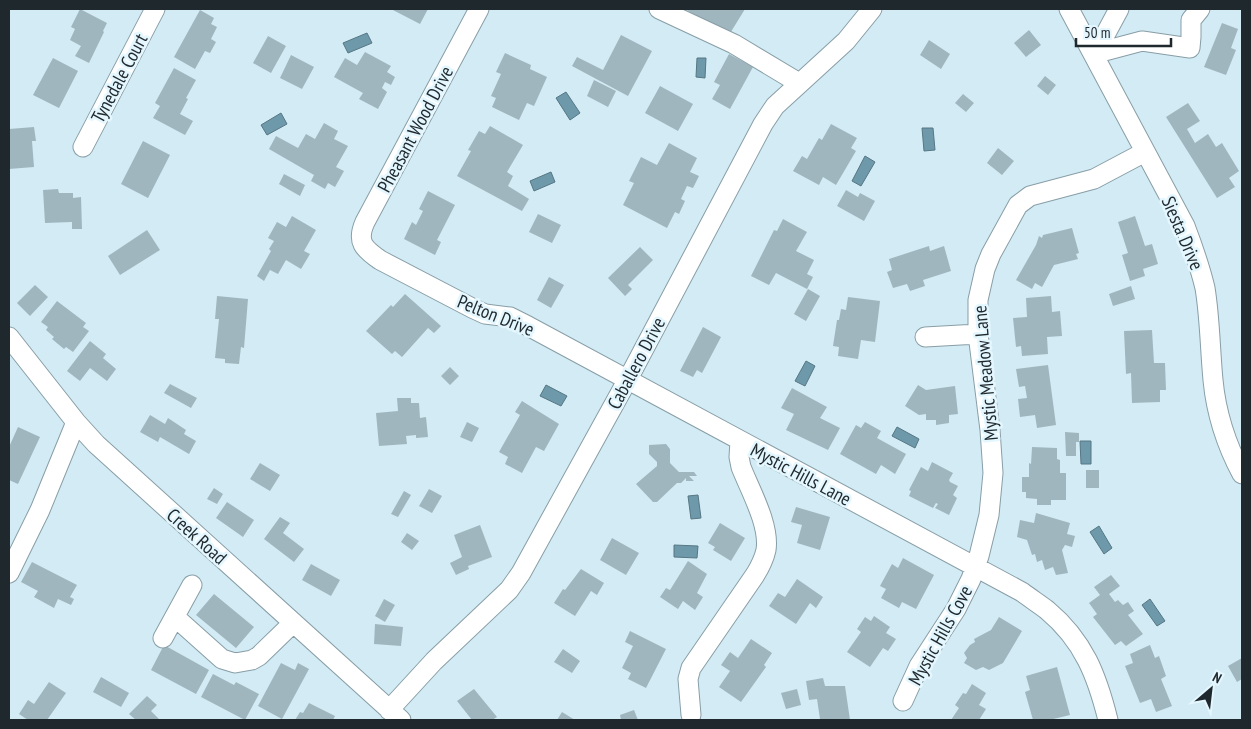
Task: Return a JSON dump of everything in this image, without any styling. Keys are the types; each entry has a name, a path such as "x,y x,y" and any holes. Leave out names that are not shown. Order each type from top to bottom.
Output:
{"street":[{"name":"Tynedale Court","path":"83,147 156,9"},
{"name":"Pheasant Wood Drive","path":"366,250 362,244 361,236 365,222 479,9"},
{"path":"659,9 734,44 799,83"},
{"name":"Caballero Drive","path":"395,715 434,661 509,590 522,573 628,379 763,124 775,106 846,41 872,9"},
{"name":"Siesta Drive","path":"1069,9 1098,52 1145,152 1185,226 1197,258 1205,289 1213,382 1218,407 1225,435 1242,474"},
{"path":"1098,52 1119,9"},
{"path":"1098,52 1142,40 1190,48 1190,20 1192,11"},
{"name":"Mystic Meadow Lane","path":"975,568 989,515 993,473 990,430 978,334 978,300 985,269 1018,205 1030,196 1094,179 1145,152"},
{"name":"Pelton Drive","path":"366,250 380,260 472,308 485,314 510,317 628,379"},
{"path":"925,338 978,334"},
{"name":"Creek Road","path":"9,337 76,422 96,444 395,715"},
{"name":"Mystic Hills Lane","path":"628,379 1022,592 1047,610 1069,632 1087,658 1100,688 1108,720"},
{"path":"9,573 40,510 76,422"},
{"path":"691,715 688,679 691,668 755,576 766,552 767,541 764,527 741,467 739,457 740,441"},
{"name":"Mystic Hills Cove","path":"904,701 919,666 956,609 975,568"},
{"path":"163,638 192,585"},
{"path":"174,617 222,659 235,663 252,660 259,656 293,623"}],"water":[{"path":"367,33 372,43 348,53 343,43"},
{"path":"697,58 706,58 705,78 696,77"},
{"path":"566,92 580,113 570,120 556,98"},
{"path":"281,113 287,124 267,135 261,125"},
{"path":"922,128 933,128 935,150 924,151"},
{"path":"865,156 875,162 861,186 852,181"},
{"path":"551,172 555,182 534,191 530,181"},
{"path":"806,361 815,366 805,386 795,381"},
{"path":"546,385 567,396 561,406 540,396"},
{"path":"897,427 919,439 915,448 892,436"},
{"path":"1080,441 1091,441 1091,464 1081,464"},
{"path":"698,495 701,518 691,519 688,496"},
{"path":"1099,526 1112,548 1104,554 1090,532"},
{"path":"674,545 698,546 697,558 674,557"},
{"path":"1150,599 1165,621 1157,626 1142,605"}],"building":[{"path":"80,9 107,23 89,63 75,56 81,46 70,40 75,29 71,27"},
{"path":"391,9 428,9 420,24"},
{"path":"685,9 745,9 729,35"},
{"path":"200,10 214,18 211,24 217,27 211,39 216,42 210,53 205,51 195,69 174,57"},
{"path":"1222,23 1238,29 1231,48 1236,50 1226,75 1204,67"},
{"path":"1029,30 1041,45 1026,57 1014,43"},
{"path":"621,35 652,51 628,96 572,66 577,57 603,70"},
{"path":"268,36 286,46 271,73 253,63"},
{"path":"929,40 950,54 941,69 920,55"},
{"path":"365,52 391,66 387,72 395,77 391,85 385,82 382,88 387,92 378,109 359,99 363,93 334,77 345,58 357,65"},
{"path":"505,53 531,65 530,69 547,77 534,106 527,103 519,120 492,107 496,98 491,96 501,74 496,72"},
{"path":"729,54 753,67 730,109 712,99 720,85 714,82"},
{"path":"291,55 314,67 302,89 280,78"},
{"path":"53,58 78,71 59,108 33,95"},
{"path":"174,68 196,80 180,114 193,121 185,135 153,118 160,106 155,103"},
{"path":"1045,76 1056,85 1048,95 1037,86"},
{"path":"594,80 616,91 608,107 587,96"},
{"path":"660,86 693,104 678,131 645,113"},
{"path":"963,94 974,103 966,112 955,103"},
{"path":"1188,103 1200,121 1187,129 1195,143 1208,134 1216,147 1222,143 1239,171 1229,178 1235,187 1217,198 1166,117"},
{"path":"324,123 338,131 334,139 348,146 336,167 344,171 335,187 328,183 325,189 311,181 314,175 269,149 276,136 298,148 306,134 315,139"},
{"path":"831,124 857,138 851,148 856,151 836,185 823,177 819,185 793,171 802,156 807,159 819,138 822,140"},
{"path":"490,126 523,145 507,172 513,176 508,186 529,199 522,211 457,176 471,151 468,150 479,131 485,134"},
{"path":"34,127 36,141 32,141 34,167 9,169 9,129"},
{"path":"143,141 170,155 148,198 121,184"},
{"path":"669,143 697,158 690,172 699,176 693,188 687,186 681,199 685,201 679,214 675,212 667,228 623,205 634,183 629,181 641,157 657,165"},
{"path":"998,148 1014,161 1002,175 987,163"},
{"path":"284,174 305,185 300,196 279,184"},
{"path":"58,189 59,193 73,193 73,198 81,197 82,229 72,229 72,222 45,223 43,190"},
{"path":"846,190 858,197 860,193 875,201 864,221 837,206"},
{"path":"428,191 455,205 437,240 441,242 435,255 404,239 412,222 416,225 423,211 419,209"},
{"path":"538,214 561,225 552,243 529,232"},
{"path":"292,216 316,230 304,251 310,254 301,269 286,260 278,274 270,270 264,281 257,276 271,251 269,249 274,241 268,238 277,222 286,227"},
{"path":"1135,216 1145,246 1152,244 1158,264 1143,269 1145,276 1130,281 1122,255 1128,253 1118,222"},
{"path":"783,219 807,232 796,251 814,260 807,274 813,277 807,289 776,273 769,285 751,276 774,230 777,231"},
{"path":"1072,228 1079,253 1076,254 1078,259 1054,265 1042,287 1035,283 1032,289 1016,280 1036,245 1039,236 1042,238 1043,235"},
{"path":"147,230 160,250 120,275 108,256"},
{"path":"929,246 930,251 944,246 951,271 923,280 925,286 910,291 907,284 893,288 887,272 892,270 889,259"},
{"path":"640,247 653,260 628,285 632,289 625,296 608,278"},
{"path":"549,277 564,285 551,308 537,300"},
{"path":"35,285 48,297 30,316 17,303"},
{"path":"1131,286 1135,299 1113,306 1109,294"},
{"path":"808,289 820,296 806,321 794,314"},
{"path":"405,294 441,326 434,333 428,328 402,357 395,351 392,354 366,331 391,305 393,307"},
{"path":"217,296 248,299 244,348 241,347 239,364 225,363 225,359 215,358 219,319 215,319"},
{"path":"1051,296 1052,312 1060,311 1062,336 1047,337 1048,354 1022,356 1021,346 1016,347 1013,318 1027,317 1026,298"},
{"path":"848,297 880,301 875,342 861,340 858,359 838,356 839,347 833,346 837,320 839,320 841,309 846,310"},
{"path":"57,301 86,323 83,327 89,331 73,352 66,347 64,349 52,339 54,337 46,330 48,327 41,322"},
{"path":"703,327 721,337 702,373 697,370 693,377 680,371"},
{"path":"1152,330 1154,363 1165,363 1166,390 1160,390 1160,402 1132,403 1131,373 1126,374 1124,331"},
{"path":"90,341 106,354 103,358 116,369 107,381 90,368 80,381 67,371"},
{"path":"1048,365 1056,425 1037,428 1035,415 1020,417 1018,399 1027,398 1025,386 1019,387 1016,369"},
{"path":"450,367 459,376 450,385 441,376"},
{"path":"170,384 197,398 191,408 164,393"},
{"path":"918,385 926,390 955,386 958,414 949,415 949,423 936,425 936,420 926,420 926,414 919,415 905,406"},
{"path":"792,388 827,407 820,418 840,428 828,450 786,430 794,414 781,408"},
{"path":"397,398 411,398 411,403 419,403 420,418 426,417 428,437 416,438 416,435 406,436 407,444 379,446 376,413 398,411"},
{"path":"522,401 559,424 544,451 536,447 522,473 505,464 508,457 499,452 520,415 515,412"},
{"path":"150,415 165,424 168,418 186,430 184,434 196,441 189,454 160,437 158,442 140,432"},
{"path":"467,422 479,428 472,442 460,437"},
{"path":"865,422 881,431 877,438 906,454 895,474 881,465 876,474 840,454 856,425 861,428"},
{"path":"18,427 40,437 18,484 9,480 9,447"},
{"path":"1065,432 1079,433 1079,442 1076,442 1076,456 1066,456"},
{"path":"666,444 670,449 670,463 679,472 694,472 697,476 689,476 694,481 686,481 686,478 681,483 677,483 657,502 653,502 636,484 657,466 657,462 649,454 649,445"},
{"path":"1032,447 1057,448 1057,459 1060,460 1060,473 1066,473 1066,500 1051,500 1051,505 1037,505 1037,499 1026,498 1026,492 1022,492 1022,477 1029,477"},
{"path":"932,462 953,473 949,480 958,486 953,495 957,498 949,515 935,508 938,504 936,503 933,508 909,496 911,491 909,490 921,467 928,471"},
{"path":"260,463 280,475 270,491 250,479"},
{"path":"1086,470 1099,470 1099,488 1086,488"},
{"path":"214,488 223,494 217,504 207,499"},
{"path":"429,489 442,496 432,513 419,506"},
{"path":"404,491 411,495 398,517 391,514"},
{"path":"227,502 254,520 243,537 216,518"},
{"path":"796,507 830,517 820,550 797,543 802,525 791,522"},
{"path":"1036,513 1070,523 1067,534 1075,536 1072,547 1065,545 1062,550 1068,573 1056,575 1053,567 1045,570 1042,560 1037,562 1035,554 1032,555 1027,540 1017,537 1020,520 1034,523"},
{"path":"280,517 290,523 283,533 304,549 294,562 264,539"},
{"path":"720,523 745,538 731,561 713,550 715,547 708,543"},
{"path":"480,525 492,557 468,566 469,569 456,575 450,563 462,557 454,535"},
{"path":"407,533 419,541 412,550 401,542"},
{"path":"612,538 639,553 626,575 600,560"},
{"path":"903,558 934,575 916,609 902,602 899,608 881,598 886,589 880,586 892,564 898,568"},
{"path":"688,561 707,574 697,593 703,597 695,610 683,601 678,609 660,597 666,588 670,590"},
{"path":"32,562 77,585 70,597 74,599 71,605 58,599 54,608 34,597 38,591 21,582"},
{"path":"311,564 340,580 331,596 302,580"},
{"path":"581,569 604,583 597,595 591,591 575,616 554,603 563,589 565,590"},
{"path":"1111,575 1120,586 1109,594 1115,602 1118,600 1123,605 1128,602 1134,611 1128,615 1143,634 1126,646 1121,641 1115,645 1093,617 1097,614 1089,603 1100,595 1094,587"},
{"path":"797,579 823,597 816,608 810,603 796,624 769,606 778,593 785,597"},
{"path":"214,594 254,627 236,648 196,615"},
{"path":"384,599 395,605 385,622 375,616"},
{"path":"874,616 890,627 886,633 896,639 888,651 883,648 870,667 847,652 861,632 857,629 865,617 871,621"},
{"path":"999,617 1022,631 1003,663 989,670 983,667 976,670 964,663 967,658 964,653 975,642 974,639 991,630"},
{"path":"375,624 403,627 401,646 374,644"},
{"path":"630,631 666,649 646,688 628,679 631,673 622,668 633,646 625,642"},
{"path":"751,639 772,653 764,665 766,667 741,702 719,687 730,671 721,665 730,652 738,658"},
{"path":"164,645 209,670 196,694 151,670"},
{"path":"1150,645 1155,658 1159,656 1166,676 1161,679 1172,706 1156,712 1151,699 1140,703 1125,666 1133,663 1130,654"},
{"path":"563,649 580,661 572,673 554,662"},
{"path":"1242,658 1242,679 1237,682 1228,666"},
{"path":"281,663 295,670 298,663 309,669 282,719 258,706"},
{"path":"1057,667 1070,715 1049,720 1033,720 1025,692 1030,690 1026,676"},
{"path":"213,674 234,685 236,682 259,694 245,720 201,697"},
{"path":"101,677 129,693 121,707 93,692"},
{"path":"823,678 825,686 845,686 850,720 820,719 817,699 809,700 806,681"},
{"path":"49,682 66,693 47,720 28,720 19,714 28,700 34,704"},
{"path":"972,684 986,693 979,705 986,709 979,720 951,720 959,708 955,705 963,693 966,694"},
{"path":"474,689 497,717 492,720 472,720 457,701"},
{"path":"797,689 801,705 786,709 781,693"},
{"path":"147,696 157,705 151,711 160,720 136,720 129,714"},
{"path":"309,703 335,716 333,720 295,720 300,712 303,713"},
{"path":"634,710 638,720 621,720 620,715"},
{"path":"562,712 575,720 557,720"}]}
